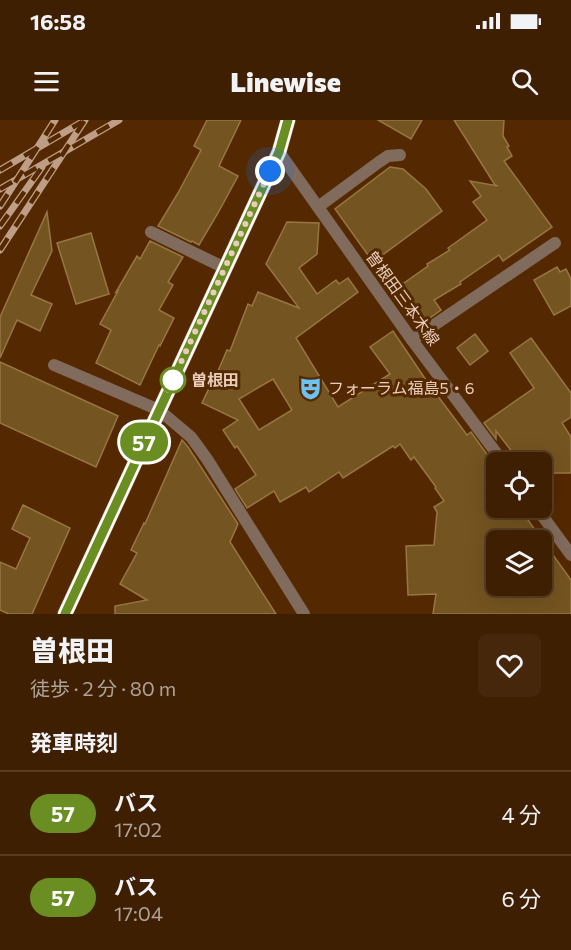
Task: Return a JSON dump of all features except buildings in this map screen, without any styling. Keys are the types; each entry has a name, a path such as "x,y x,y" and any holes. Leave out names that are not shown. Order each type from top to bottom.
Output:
{"main road":[{"path":"65,614 279,152 288,120"}],"street":[{"name":"曽根田三本木線","path":"279,152 412,340 496,452"},
{"path":"318,207 388,156 400,155"},
{"path":"152,232 225,268"},
{"path":"412,340 555,243"},
{"path":"54,365 159,410 191,437 304,614"},
{"path":"544,518 571,555"}],"railway":[{"path":"0,206 55,120"},
{"path":"0,250 85,120"},
{"path":"0,189 119,120"},
{"path":"0,170 82,122"},
{"path":"0,226 42,167"}],"bus line":[{"name":"57","path":"65,614 279,152 288,120"}],"place":[{"name":"曽根田","path":"173,380"},
{"name":"フォーラム福島5・6","path":"310,388"}],"route":[{"path":"173,380 168,390 270,171"}]}
